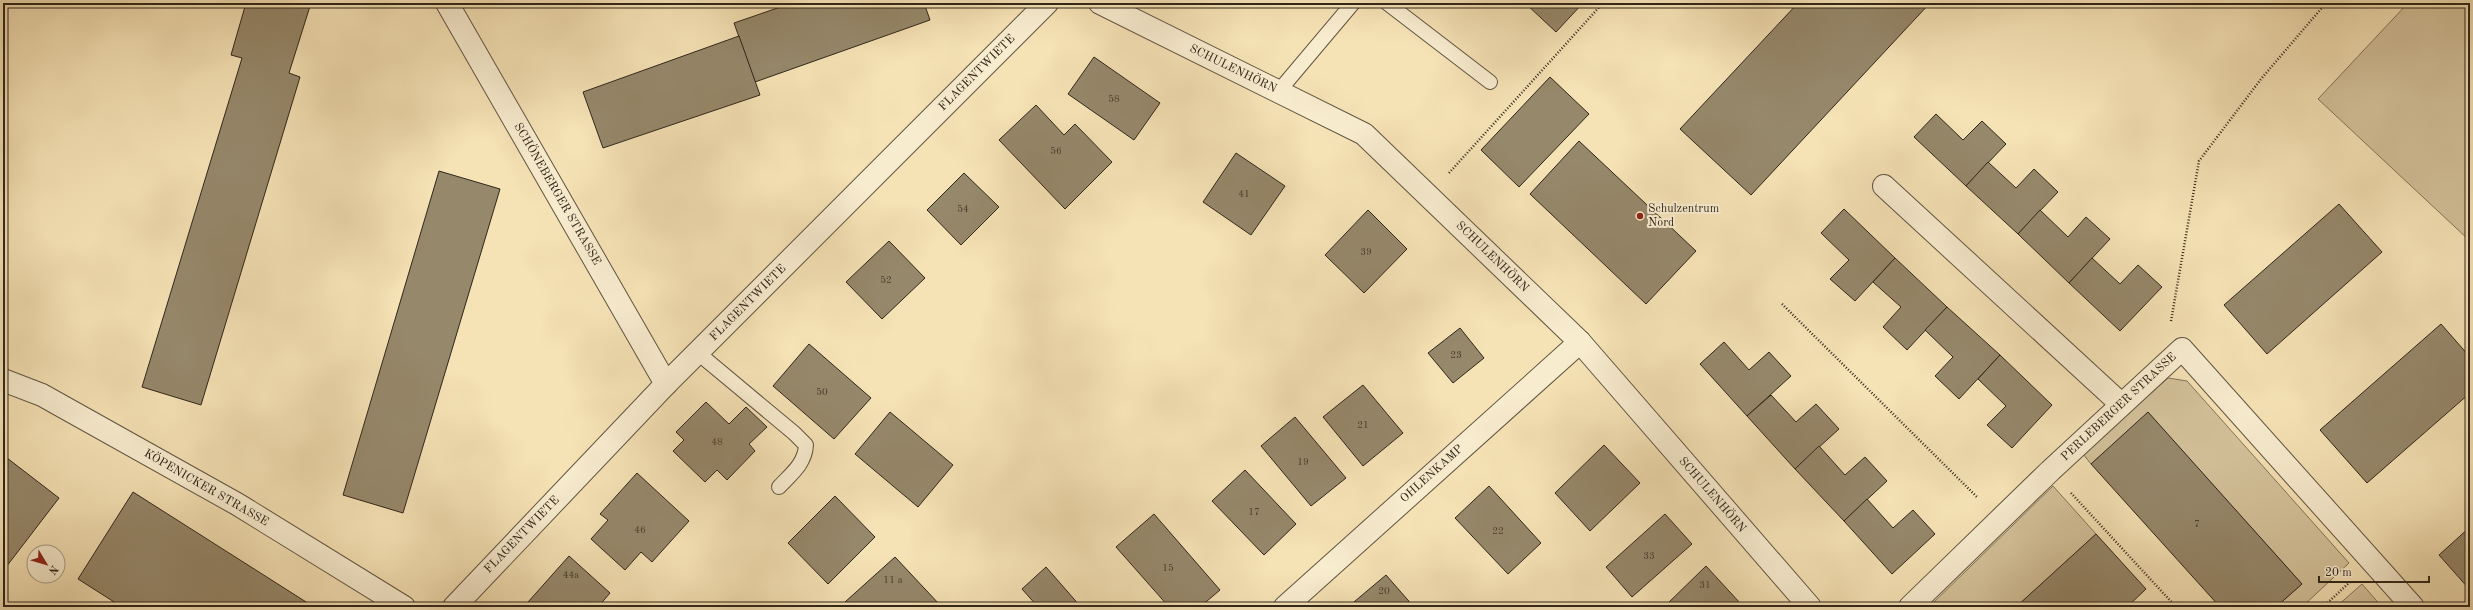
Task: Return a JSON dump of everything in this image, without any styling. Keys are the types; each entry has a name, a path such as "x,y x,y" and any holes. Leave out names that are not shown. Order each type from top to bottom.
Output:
{"street":[{"name":"SCHÖNEBERGER STRASSE","path":"447,3 666,384"},
{"name":"FLAGENTWIETE","path":"454,607 666,384 1047,3"},
{"name":"SCHULENHÖRN","path":"1100,3 1364,134 1580,342 1810,607"},
{"path":"1884,186 2121,404"},
{"name":"OHLENKAMP","path":"1285,607 1580,342"},
{"name":"PERLEBERGER STRASSE","path":"1910,607 2050,471 2182,349 2413,607"},
{"name":"KÖPENICKER STRASSE","path":"3,380 42,395 237,504 404,607"}],"lane":[{"path":"1278,92 1353,3"},
{"path":"1387,3 1490,82"},
{"path":"698,353 794,433 806,445 805,456 802,462 779,487"}],"path":[{"path":"1429,196 1518,95 1603,3"},
{"path":"2164,365 2199,161 2261,79 2326,3"},
{"path":"1782,304 2000,519"},
{"path":"2050,471 2176,607"},
{"path":"2323,607 2373,562"}],"shaded area":[{"path":"2408,3 2470,3 2470,241 2318,99"},
{"path":"2168,378 2187,381 2349,563 2302,607 2276,607 2302,584 2148,413 2091,464 2083,454"},
{"path":"2053,486 2096,534 2016,607 1929,607"},
{"path":"2362,584 2382,607 2336,607"}],"building":[{"path":"246,3 311,3 289,73 300,77 201,405 142,387 242,58 231,55"},
{"path":"792,3 924,3 930,20 755,82 734,23"},
{"path":"1525,3 1583,3 1556,32"},
{"path":"1798,3 1930,3 1751,195 1680,129"},
{"path":"739,36 760,95 603,148 583,92"},
{"path":"1094,57 1160,103 1134,140 1068,94"},
{"path":"1550,77 1589,114 1519,187 1481,150"},
{"path":"1036,105 1064,135 1075,124 1112,162 1065,209 999,140"},
{"path":"1936,114 1963,140 1982,121 2006,144 1966,186 1914,137"},
{"path":"1579,141 1696,251 1646,304 1530,194"},
{"path":"1236,153 1285,186 1251,235 1203,202"},
{"path":"1988,162 2016,188 2034,169 2058,192 2018,234 1966,186"},
{"path":"439,171 500,189 403,513 343,495"},
{"path":"964,173 999,207 961,245 927,210"},
{"path":"2339,204 2382,252 2267,354 2224,305"},
{"path":"1844,209 1895,258 1855,301 1830,279 1849,260 1821,233"},
{"path":"1368,210 1407,249 1364,293 1325,255"},
{"path":"2040,210 2068,237 2086,217 2110,239 2069,283 2018,234"},
{"path":"889,241 925,278 882,319 846,282"},
{"path":"1895,258 1947,307 1907,350 1883,327 1901,307 1873,282"},
{"path":"2092,258 2120,284 2138,265 2162,287 2120,331 2069,283"},
{"path":"1947,307 2000,355 1959,399 1935,376 1953,357 1925,330"},
{"path":"2441,324 2470,357 2470,393 2367,483 2320,430"},
{"path":"1460,328 1484,358 1453,383 1428,353"},
{"path":"1724,342 1749,370 1769,352 1791,376 1747,416 1700,364"},
{"path":"809,344 871,398 834,439 773,386"},
{"path":"2000,355 2052,405 2012,448 1987,425 2006,406 1978,379"},
{"path":"1363,385 1403,433 1363,466 1323,417"},
{"path":"1771,395 1796,422 1816,404 1839,429 1795,469 1747,416"},
{"path":"706,402 729,424 746,407 767,427 749,444 755,451 727,480 717,470 705,482 673,451 684,440 676,432"},
{"path":"890,412 953,465 918,507 855,454"},
{"path":"2148,412 2302,584 2276,607 2220,607 2091,464"},
{"path":"1295,417 1346,478 1311,506 1261,446"},
{"path":"1604,445 1640,483 1590,531 1555,493"},
{"path":"1819,446 1845,475 1865,457 1887,481 1844,521 1795,469"},
{"path":"7,458 59,498 3,571 3,464"},
{"path":"1245,470 1296,524 1264,555 1212,501"},
{"path":"637,473 689,521 652,562 641,552 625,570 591,539 608,520 600,514"},
{"path":"1489,486 1541,543 1508,574 1455,518"},
{"path":"133,492 314,607 122,607 78,579"},
{"path":"835,496 875,537 828,584 788,543"},
{"path":"1867,499 1893,528 1913,510 1935,534 1892,574 1844,521"},
{"path":"1154,514 1220,590 1200,607 1169,607 1116,547"},
{"path":"1665,514 1692,544 1632,597 1606,567"},
{"path":"2470,527 2470,590 2439,555"},
{"path":"2096,534 2146,589 2127,607 2016,607"},
{"path":"569,556 610,593 598,607 534,607 528,602"},
{"path":"895,557 940,605 850,607 845,602"},
{"path":"1706,566 1740,603 1736,607 1664,607"},
{"path":"1046,567 1081,607 1038,607 1022,589"},
{"path":"1386,575 1414,607 1348,607"}],"place":[{"name":"Schulzentrum Nord","path":"1640,216"}]}
